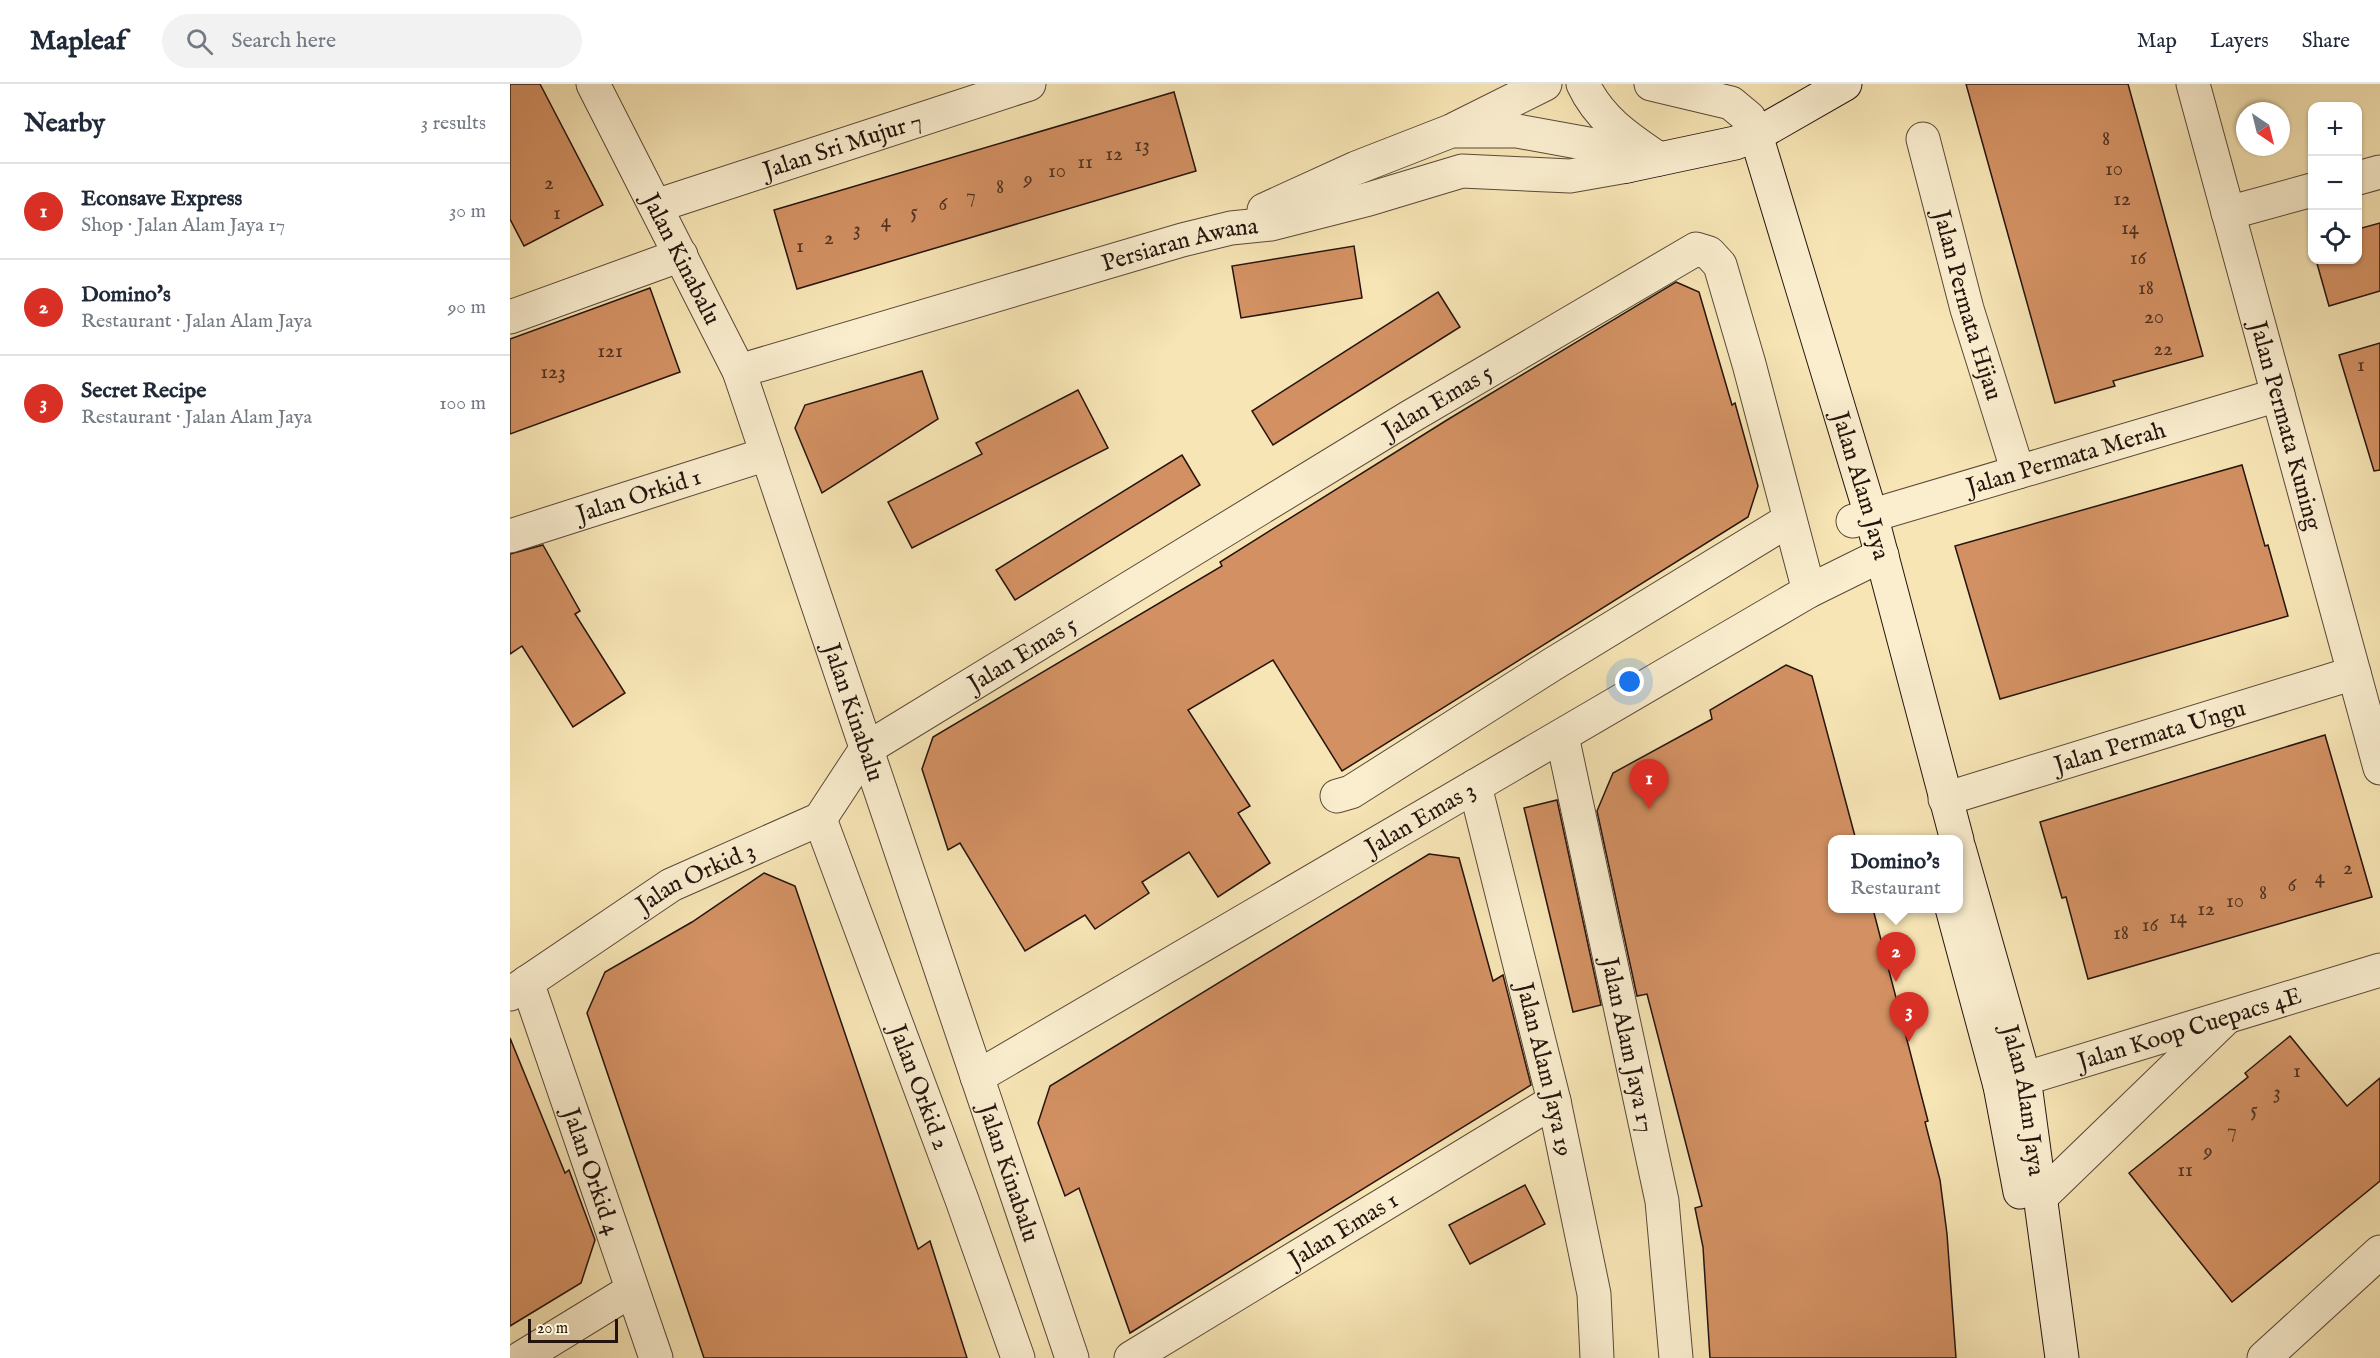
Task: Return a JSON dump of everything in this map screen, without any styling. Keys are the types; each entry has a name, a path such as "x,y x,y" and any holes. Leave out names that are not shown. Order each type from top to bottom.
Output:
{"street":[{"name":"Jalan Kinabalu","path":"593,84 739,371 1072,1358"},
{"name":"Jalan Sri Mujur 7","path":"656,206 1029,84"},
{"path":"1451,131 1545,84"},
{"path":"1583,84 1601,114 1618,131 1659,159"},
{"path":"1657,86 1719,84"},
{"name":"Persiaran Awana","path":"739,371 1171,244 1231,228 1271,224 1369,199 1462,171 1570,176 1627,166 1745,139 1845,84"},
{"name":"Jalan Permata Kuning","path":"2193,84 2380,768"},
{"name":"Jalan Alam Jaya","path":"1657,86 1731,103 1749,118 1745,139 1862,518 1956,835"},
{"name":"Persiaran Awana","path":"1231,228 1271,206 1356,168 1451,131 1516,131 1594,145 1627,166"},
{"name":"Jalan Permata Hijau","path":"1923,139 1967,309 2018,472"},
{"path":"2362,177 2380,172"},
{"path":"2228,213 2308,191"},
{"name":"Jalan Emas 5","path":"866,749 1408,418 1696,249 1709,253 1720,265 1749,364 1809,591"},
{"path":"510,317 681,255"},
{"name":"Jalan Permata Merah","path":"1862,518 2278,395"},
{"name":"Jalan Orkid 1","path":"510,536 767,454"},
{"path":"1337,796 1351,792 1552,664 1789,520"},
{"name":"Jalan Alam Jaya","path":"1873,560 1933,835"},
{"name":"Jalan Emas 3","path":"977,1077 1809,591 1873,560"},
{"name":"Jalan Permata Ungu","path":"1945,799 2354,673"},
{"name":"Jalan Alam Jaya 17","path":"1562,736 1662,1201 1676,1358"},
{"path":"820,819 866,749"},
{"name":"Jalan Alam Jaya 19","path":"1475,786 1554,1101 1594,1294 1597,1358"},
{"name":"Jalan Orkid 3","path":"519,988 671,885 820,819"},
{"name":"Jalan Orkid 2","path":"820,819 958,1189 1018,1358"},
{"name":"Jalan Alam Jaya","path":"1963,866 2012,1081 2042,1196 2062,1358"},
{"name":"Jalan Alam Jaya","path":"1953,913 2012,1081 2039,1358"},
{"name":"Jalan Koop Cuepacs 4E","path":"2012,1081 2380,970"},
{"name":"Jalan Orkid 4","path":"519,988 656,1358"},
{"path":"2042,1196 2228,1016"},
{"name":"Jalan Emas 1","path":"1131,1358 1554,1101"},
{"path":"2264,1358 2380,1252"},
{"path":"521,1358 632,1290"}],"building":[{"path":"510,84 540,84 603,205 524,246 510,219"},
{"path":"1966,84 2128,84 2203,356 2113,381 2115,386 2055,403"},
{"path":"1174,92 1196,171 797,289 774,210"},
{"path":"2380,223 2380,291 2329,306 2317,264 2362,264 2362,228"},
{"path":"1354,246 1362,298 1241,318 1232,266"},
{"path":"1676,282 1699,292 1732,405 1735,403 1758,486 1748,517 1342,771 1273,660 1188,710 1250,806 1238,813 1270,863 1218,897 1189,852 1142,882 1149,893 1095,929 1085,915 1025,951 960,843 948,850 922,769 933,737 1222,566 1220,562 1447,420"},
{"path":"650,288 680,372 510,434 510,339"},
{"path":"1438,292 1460,327 1273,445 1252,411"},
{"path":"2380,343 2380,470 2374,471 2339,355"},
{"path":"922,371 938,419 822,493 795,428 805,405"},
{"path":"1078,390 1108,448 912,548 888,502 982,454 976,443"},
{"path":"1182,455 1200,485 1015,600 996,570"},
{"path":"2242,465 2288,616 2000,699 1955,546"},
{"path":"543,545 580,611 575,614 625,693 573,727 522,646 510,654 510,554"},
{"path":"1786,665 1812,676 1855,835 1828,835 1828,913 1874,913 1928,1121 1925,1122 1940,1180 1947,1234 1956,1358 1710,1358 1703,1247 1695,1208 1702,1206 1647,994 1637,996 1597,811 1613,773 1712,719 1710,710"},
{"path":"2325,735 2372,897 2088,979 2066,897 2062,898 2040,822"},
{"path":"1557,800 1601,1005 1573,1012 1524,808"},
{"path":"1429,854 1459,858 1493,981 1503,975 1531,1085 1130,1333 1079,1188 1065,1196 1038,1123 1050,1086"},
{"path":"764,873 795,886 918,1249 930,1241 967,1358 704,1358 587,1013 605,972 692,922"},
{"path":"2290,1036 2347,1106 2380,1078 2380,1181 2232,1302 2129,1173 2248,1077 2245,1073"},
{"path":"510,1038 565,1173 569,1170 595,1240 581,1283 510,1326"},
{"path":"1525,1185 1545,1224 1470,1264 1449,1225"}],"place":[{"name":"Econsave Express","path":"1649,809"},
{"name":"Domino's","path":"1896,982"},
{"name":"Secret Recipe","path":"1909,1042"}]}
